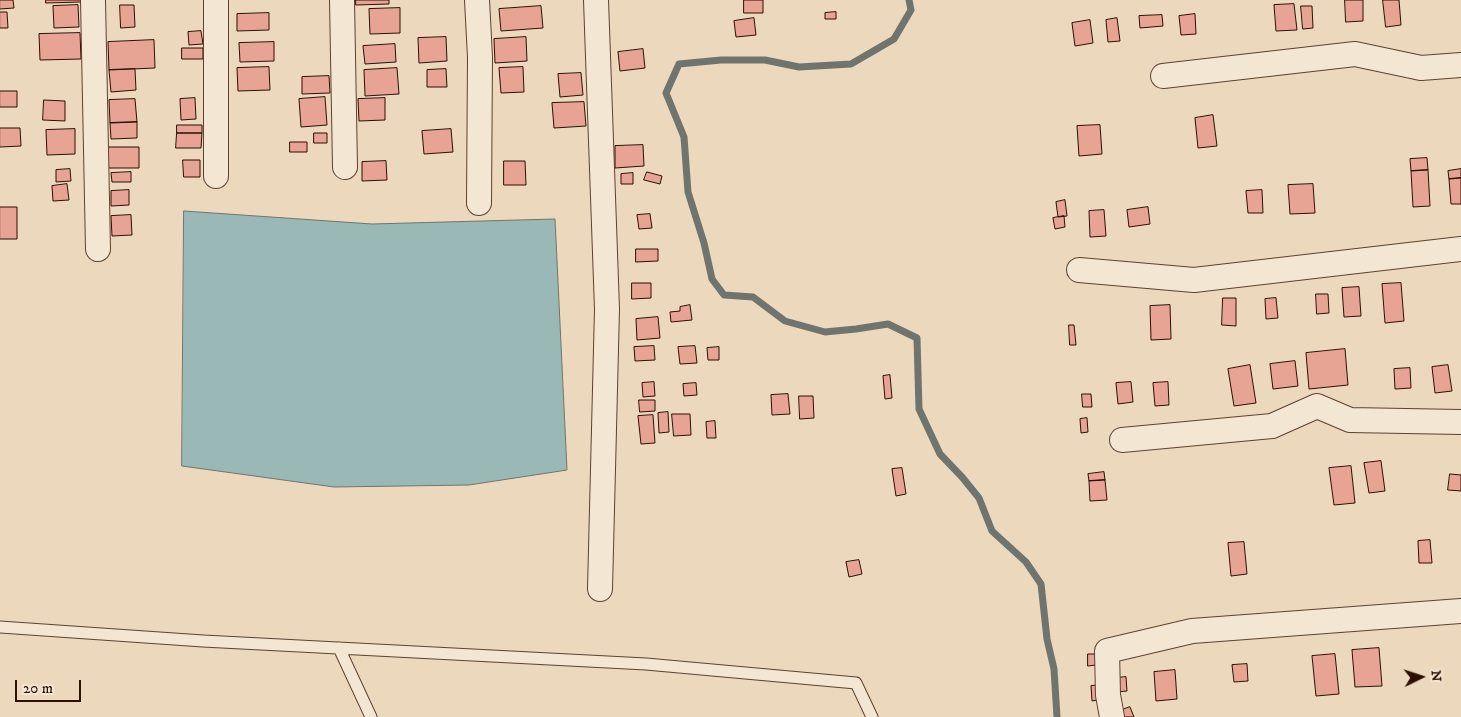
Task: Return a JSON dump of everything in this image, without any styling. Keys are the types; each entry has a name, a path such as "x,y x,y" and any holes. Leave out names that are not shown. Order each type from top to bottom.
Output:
{"street":[{"path":"93,0 98,249"},
{"path":"216,0 216,176"},
{"path":"342,0 345,167"},
{"path":"477,0 480,57 479,203"},
{"path":"596,0 607,310 600,589"},
{"path":"1163,76 1355,54 1421,68 1461,65"},
{"path":"1079,270 1194,280 1461,249"},
{"path":"1122,440 1272,426 1317,406 1350,420 1461,422"},
{"path":"1112,717 1108,695 1107,651 1192,631 1461,611"}],"lane":[{"path":"0,627 203,641 646,664 856,683 872,717"},
{"path":"339,648 371,717"}],"water":[{"path":"184,211 372,224 555,219 567,470 469,485 334,487 182,466"}],"building":[{"path":"0,0 13,0 14,8 0,9"},
{"path":"46,0 81,0 81,2 46,3"},
{"path":"356,0 389,0 389,4 356,5"},
{"path":"744,0 763,0 763,13 744,13"},
{"path":"1345,0 1363,0 1363,21 1346,22"},
{"path":"1383,0 1399,0 1401,25 1386,27"},
{"path":"1294,4 1297,30 1276,31 1274,5"},
{"path":"78,5 79,27 54,28 53,6"},
{"path":"120,5 134,5 135,27 121,28"},
{"path":"541,6 543,28 501,31 499,9"},
{"path":"1301,6 1312,6 1313,28 1303,29"},
{"path":"400,8 400,33 370,34 369,9"},
{"path":"0,12 7,12 8,28 0,28"},
{"path":"836,12 836,19 825,19 825,13"},
{"path":"269,13 269,30 237,31 237,14"},
{"path":"1195,14 1196,34 1181,35 1179,16"},
{"path":"1162,15 1163,26 1140,28 1139,16"},
{"path":"754,18 756,35 736,37 734,21"},
{"path":"1117,18 1120,41 1108,42 1106,20"},
{"path":"1090,20 1093,43 1075,46 1072,23"},
{"path":"201,31 203,44 189,45 188,32"},
{"path":"80,33 81,59 40,60 39,34"},
{"path":"446,37 447,61 419,63 418,38"},
{"path":"526,37 527,61 495,63 494,39"},
{"path":"154,40 155,68 109,70 108,42"},
{"path":"274,42 274,61 240,62 239,43"},
{"path":"395,44 396,62 365,64 363,46"},
{"path":"182,48 203,48 203,59 182,59"},
{"path":"643,49 645,68 620,71 618,52"},
{"path":"269,67 270,90 238,91 237,68"},
{"path":"523,67 524,92 501,93 499,68"},
{"path":"397,68 399,94 365,96 364,70"},
{"path":"135,69 136,90 111,92 109,70"},
{"path":"446,69 447,87 427,87 427,70"},
{"path":"581,73 583,95 560,97 558,74"},
{"path":"329,76 330,93 302,94 302,77"},
{"path":"0,91 17,91 17,107 0,107"},
{"path":"325,97 327,125 301,127 299,99"},
{"path":"195,98 196,119 181,120 180,99"},
{"path":"385,98 385,120 359,121 358,99"},
{"path":"135,99 137,122 110,123 109,100"},
{"path":"44,100 65,101 65,121 43,120"},
{"path":"584,102 586,126 554,128 552,103"},
{"path":"1213,115 1217,146 1198,148 1195,118"},
{"path":"137,122 137,138 111,139 110,123"},
{"path":"177,125 202,125 202,133 177,133"},
{"path":"1100,125 1102,154 1079,156 1077,126"},
{"path":"0,128 20,128 21,146 0,147"},
{"path":"75,129 75,154 47,155 46,130"},
{"path":"451,129 453,152 424,154 422,131"},
{"path":"177,133 202,133 201,148 176,148"},
{"path":"314,133 327,133 327,143 314,143"},
{"path":"290,142 307,142 307,152 290,152"},
{"path":"643,145 644,166 615,168 615,146"},
{"path":"107,147 139,147 139,168 107,168"},
{"path":"1427,158 1428,170 1411,171 1410,159"},
{"path":"183,160 200,160 200,177 184,177"},
{"path":"386,161 387,180 362,181 362,162"},
{"path":"504,161 525,161 526,185 504,185"},
{"path":"70,169 71,181 56,182 56,170"},
{"path":"1461,169 1461,178 1449,179 1448,171"},
{"path":"1428,170 1430,206 1413,207 1411,171"},
{"path":"131,172 131,182 112,182 111,173"},
{"path":"647,172 662,176 660,184 644,180"},
{"path":"633,173 633,184 621,184 621,174"},
{"path":"1461,178 1461,204 1451,204 1449,179"},
{"path":"67,184 69,200 53,201 52,186"},
{"path":"1313,184 1315,213 1290,214 1288,185"},
{"path":"129,190 129,205 111,206 111,191"},
{"path":"1262,190 1263,213 1248,213 1246,191"},
{"path":"1065,200 1067,216 1058,217 1056,202"},
{"path":"0,207 17,207 17,239 0,239"},
{"path":"1148,207 1150,224 1129,227 1127,210"},
{"path":"1104,210 1106,236 1090,237 1089,211"},
{"path":"650,214 652,228 639,229 637,215"},
{"path":"131,215 132,235 112,236 111,216"},
{"path":"1064,216 1065,227 1055,229 1053,218"},
{"path":"636,249 658,249 658,261 636,262"},
{"path":"632,283 651,283 651,298 632,299"},
{"path":"1401,283 1404,321 1385,323 1382,284"},
{"path":"1359,287 1361,316 1344,317 1342,288"},
{"path":"1316,294 1328,294 1329,313 1317,314"},
{"path":"1223,298 1236,298 1236,326 1222,325"},
{"path":"1276,298 1278,318 1266,319 1265,299"},
{"path":"690,305 692,320 671,322 670,312 680,311 680,307"},
{"path":"1170,305 1171,339 1151,340 1150,306"},
{"path":"658,317 660,338 637,340 636,319"},
{"path":"1069,325 1074,325 1076,345 1070,345"},
{"path":"654,346 655,360 635,361 634,347"},
{"path":"695,346 697,363 680,364 678,347"},
{"path":"719,347 719,360 708,360 707,348"},
{"path":"1345,349 1348,385 1309,389 1306,353"},
{"path":"1295,361 1298,386 1273,389 1270,364"},
{"path":"1250,365 1256,403 1234,406 1228,369"},
{"path":"1448,365 1452,391 1435,393 1432,367"},
{"path":"1410,368 1411,388 1395,389 1394,369"},
{"path":"890,375 892,398 885,399 883,376"},
{"path":"654,382 655,396 643,397 642,383"},
{"path":"1131,382 1133,402 1118,404 1116,383"},
{"path":"1168,382 1169,405 1155,406 1153,383"},
{"path":"696,383 697,395 684,396 683,384"},
{"path":"788,394 790,414 772,415 771,395"},
{"path":"1082,394 1091,394 1092,407 1083,407"},
{"path":"799,396 813,396 814,418 800,419"},
{"path":"639,400 655,400 655,411 640,412"},
{"path":"668,412 669,432 659,433 658,413"},
{"path":"672,414 690,414 691,435 674,436"},
{"path":"653,415 655,443 641,444 638,416"},
{"path":"1087,418 1088,432 1081,433 1080,419"},
{"path":"715,421 716,438 707,438 706,422"},
{"path":"1381,461 1385,491 1369,493 1364,463"},
{"path":"1351,466 1355,503 1334,505 1329,468"},
{"path":"902,468 906,494 896,496 892,469"},
{"path":"1104,472 1105,480 1089,481 1088,474"},
{"path":"1450,474 1461,475 1461,491 1448,490"},
{"path":"1105,480 1107,500 1090,501 1089,481"},
{"path":"1430,540 1432,563 1419,563 1418,541"},
{"path":"1244,542 1247,574 1231,576 1228,543"},
{"path":"859,560 862,574 849,577 846,562"},
{"path":"1379,648 1382,686 1355,687 1352,650"},
{"path":"1088,654 1096,654 1096,665 1088,666"},
{"path":"1335,654 1339,694 1316,696 1312,656"},
{"path":"1247,664 1248,681 1234,682 1232,665"},
{"path":"1175,670 1177,699 1156,701 1154,672"},
{"path":"1126,677 1127,691 1117,692 1116,678"},
{"path":"1101,685 1102,699 1092,701 1091,686"},
{"path":"1130,707 1134,717 1119,717 1117,712"}],"waterway":[{"path":"909,0 911,10 894,39 851,64 799,67 765,60 721,60 679,64 666,93 684,137 688,192 704,243 712,279 724,295 753,297 785,321 825,332 888,324 917,338 919,409 940,454 979,498 992,531 1026,562 1041,584 1047,639 1054,669 1057,717"}]}
